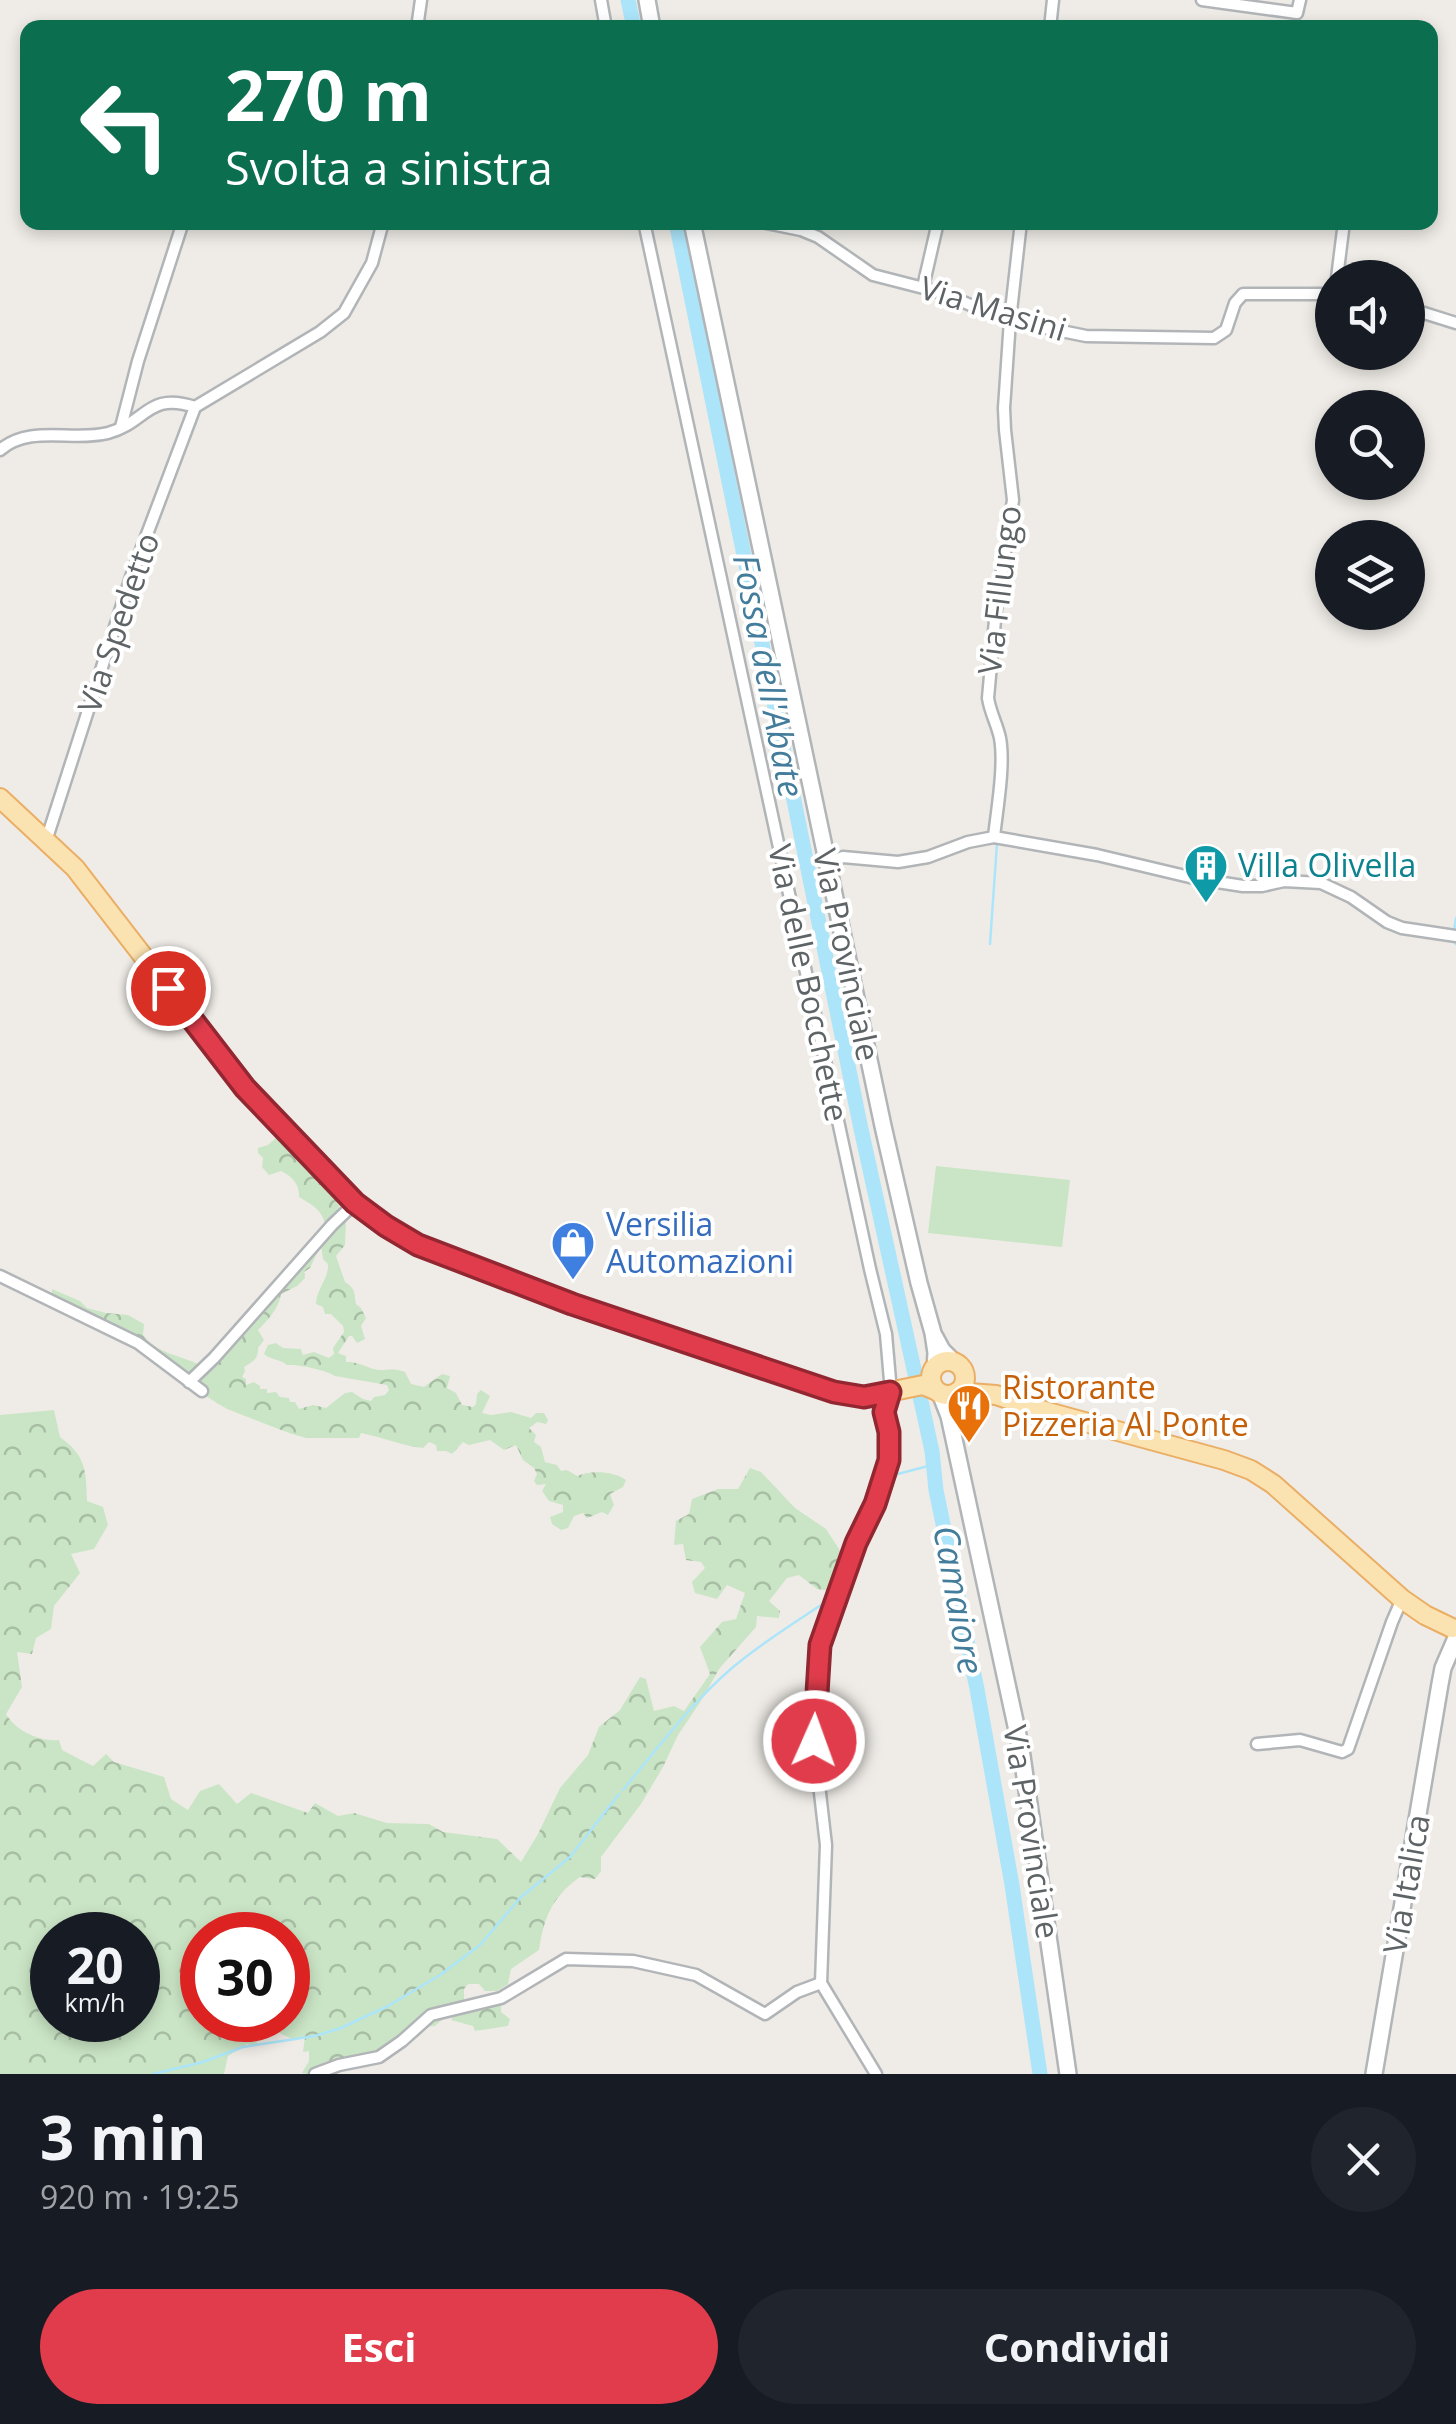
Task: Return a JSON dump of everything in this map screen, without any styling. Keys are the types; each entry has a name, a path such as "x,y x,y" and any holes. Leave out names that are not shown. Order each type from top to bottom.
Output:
{"main road":[{"name":"Via Provinciale","path":"694,230 883,1126 933,1334 939,1385 949,1416 1020,1749 1068,2074"},
{"path":"0,798 75,868 104,902 237,1078 355,1203 386,1226 418,1245 572,1304 844,1395 888,1396 965,1381 960,1368"},
{"name":"Via Provinciale","path":"933,1334 960,1368"},
{"path":"939,1385 947,1362 996,1394"},
{"path":"939,1385 996,1394 1251,1470 1273,1484 1402,1599 1455,1634"},
{"path":"1424,1615 1443,1614 1455,1608"},
{"path":"1455,1608 1451,1618 1455,1634"},
{"name":"Via Italica","path":"1374,2074 1443,1668 1455,1634"},
{"name":"Via Italica","path":"1439,1694 1456,1656"}],"street":[{"path":"1202,0 1297,13 1300,0"},
{"path":"121,426 179,230"},
{"path":"0,450 20,438 111,432 166,401 195,406 320,332 344,313 372,262 381,230"},
{"name":"Via delle Bocchette","path":"646,230 883,1318 889,1460 830,1614 818,1662 814,1741 826,1845 821,1983"},
{"name":"Via Masini","path":"801,230 818,237 872,275 923,286 1010,320 1086,336 1214,338 1226,330 1235,303 1243,294 1315,294"},
{"path":"923,286 936,230"},
{"name":"Via Fillungo","path":"994,838 1000,738 988,698 996,609 1013,500 1004,430 1020,230"},
{"path":"1340,260 1343,230"},
{"path":"1425,313 1456,323"},
{"name":"Via Spedetto","path":"46,841 132,574 195,406"},
{"path":"827,863 843,857 898,862 994,838 1243,886 1284,881 1321,883 1351,896 1387,922 1416,932 1456,936"},
{"path":"189,1382 355,1203"},
{"path":"0,1276 138,1343 202,1391"},
{"path":"1257,1744 1300,1740 1342,1752 1348,1749 1402,1599"},
{"path":"315,2074 378,2057 431,2015 501,1998 566,1958 633,1961 696,1975 765,2014 797,1992 821,1983 876,2074"}],"green space":[{"path":"278,1136 285,1137 287,1147 298,1151 338,1196 340,1205 335,1213 346,1220 345,1245 336,1256 345,1282 353,1289 356,1304 366,1318 361,1326 365,1339 357,1343 349,1336 338,1353 346,1356 346,1362 405,1372 411,1384 424,1387 442,1374 450,1376 447,1388 456,1393 462,1405 473,1407 481,1390 490,1396 482,1413 511,1412 531,1418 544,1413 546,1424 537,1422 529,1428 536,1435 534,1442 541,1447 545,1462 577,1476 602,1472 626,1480 623,1487 610,1494 614,1505 608,1515 602,1512 587,1518 583,1513 574,1516 568,1528 561,1530 552,1524 550,1517 563,1512 563,1505 549,1501 542,1491 546,1484 537,1485 534,1468 523,1460 516,1445 504,1450 490,1440 469,1445 463,1442 452,1454 437,1451 436,1445 429,1442 423,1448 361,1433 359,1438 306,1438 289,1433 227,1409 137,1344 52,1303 52,1289 87,1308 128,1315 144,1324 143,1335 155,1346 200,1365 325,1226 319,1212 299,1197 292,1178 281,1171 269,1175 262,1167 258,1148","holes":["321,1245 328,1269 316,1304 323,1307 325,1314 331,1314 344,1332 333,1348 334,1354 329,1358 314,1352 303,1355 301,1349 283,1348 276,1343 268,1345 264,1354 287,1365 387,1385 389,1390 371,1401 352,1392 326,1408 313,1405 299,1409 289,1398 267,1393 267,1389 260,1389 254,1382 246,1385 242,1377 244,1367 256,1358 264,1340 258,1330 275,1309 281,1294 305,1278 304,1272"]},
{"path":"936,1166 1070,1180 1062,1247 928,1233"},
{"path":"54,1410 60,1437 83,1464 87,1501 103,1507 108,1525 94,1549 71,1554 80,1573 54,1606 51,1629 36,1638 32,1654 17,1652 22,1687 6,1714 22,1730 59,1740 62,1750 93,1766 106,1754 114,1762 164,1777 171,1799 188,1810 200,1791 219,1784 237,1804 251,1793 308,1813 315,1803 338,1816 354,1813 387,1823 429,1824 443,1832 497,1839 521,1862 560,1788 588,1755 599,1727 620,1710 640,1677 646,1679 654,1711 674,1706 684,1711 710,1674 700,1647 722,1622 736,1619 745,1593 727,1585 717,1599 695,1593 692,1582 705,1568 701,1562 686,1560 683,1544 674,1545 676,1521 689,1514 692,1499 718,1489 738,1489 750,1468 761,1472 795,1508 826,1529 845,1558 834,1577 832,1591 817,1589 799,1575 787,1578 769,1601 780,1611 779,1618 757,1616 756,1627 719,1669 641,1804 601,1857 601,1871 595,1879 580,1877 562,1892 547,1918 539,1950 511,1969 508,1984 497,1991 468,1984 464,2000 443,2007 444,2018 435,2026 409,2028 373,2056 325,2062 308,2074 302,2073 309,2061 309,2051 303,2052 304,2042 310,2042 310,1912 180,1912 180,2042 258,2042 228,2056 224,2074 0,2074 0,1415"},
{"path":"496,2003 510,2019 508,2026 475,2031 473,2026 451,2020 458,2007"}],"waterway":[{"name":"Fossa dell'Abate","path":"628,0 632,20"},
{"name":"Camaiore","path":"678,230 861,1129 932,1451 936,1490 1012,1885 1040,2074"},
{"path":"1023,251 1026,230"},
{"path":"1015,471 1016,488"},
{"path":"1006,576 1016,518"},
{"path":"990,944 997,843"},
{"path":"1454,931 1456,918"},
{"path":"871,1525 894,1475 932,1465"},
{"path":"841,1599 864,1541"},
{"path":"623,1790 688,1711 732,1668 821,1605 830,1607"},
{"path":"153,2074 243,2047 341,2028 440,1975 480,1945 520,1898 570,1857 619,1794"}],"place":[{"name":"Villa Olivella","path":"1206,904"},
{"name":"Versilia Automazioni","path":"573,1281"},
{"name":"Ristorante Pizzeria Al Ponte","path":"969,1444"}],"route":[{"path":"168,988 245,1088 321,1169 355,1203 418,1245 572,1304 834,1392 864,1397 890,1392 884,1412 889,1460 820,1645 814,1741"}]}
